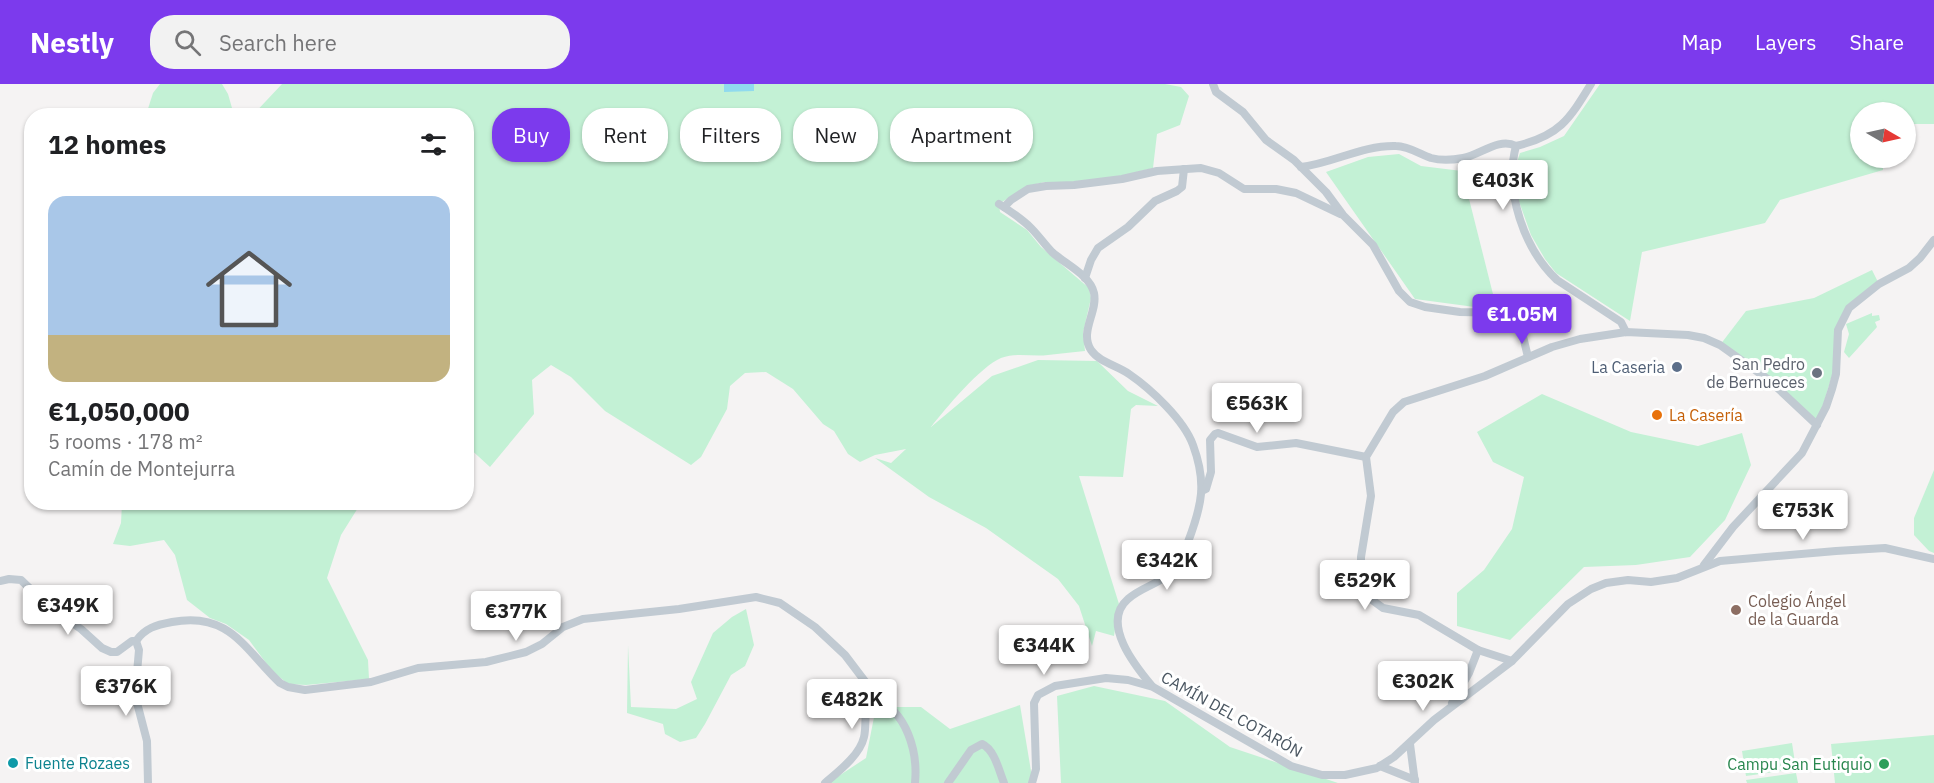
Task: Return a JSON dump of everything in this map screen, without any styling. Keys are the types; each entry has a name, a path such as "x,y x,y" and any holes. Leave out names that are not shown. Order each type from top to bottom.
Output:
{"street":[{"path":"1213,84 1216,92 1243,112 1266,140 1301,167 1326,192 1343,215 1373,245 1399,291 1410,302 1425,307 1461,312 1504,313 1512,316 1520,324 1528,357"},
{"path":"1301,167 1320,165 1366,148 1383,146 1399,146 1433,158 1451,160 1472,157 1501,143 1516,146 1539,140 1556,130 1572,114 1591,84"},
{"path":"1516,146 1512,170 1516,208 1537,255 1557,280 1621,322 1626,332"},
{"path":"1153,687 1129,657 1122,641 1118,624 1120,608 1128,599 1169,575 1177,567 1199,514 1202,491 1192,443 1180,423 1154,395 1129,374 1092,352 1087,342 1087,331 1095,298 1094,290 1085,278 1053,253 1030,227 1001,206 1028,189 1037,187 1074,185 1184,168 1211,169 1244,189 1276,189 1296,193 1343,215"},
{"path":"1085,278 1098,248 1128,227 1155,201 1182,187 1184,168"},
{"path":"1704,566 1733,527 1802,453 1826,407 1836,374 1838,330 1849,308 1879,284 1909,268 1934,240"},
{"path":"1512,661 1478,650 1419,615 1383,608 1368,597 1361,582 1361,557 1371,496 1366,457 1393,412 1404,402 1452,388 1580,339 1626,332 1688,335 1704,338 1720,345 1769,380 1817,425"},
{"path":"1202,491 1206,489 1211,472 1210,440 1218,433 1261,448 1296,443 1366,457"},
{"name":"CAMÍN DEL COTARÓN","path":"1032,783 1036,769 1034,703 1038,695 1055,686 1106,678 1128,680 1153,687 1291,766 1322,775 1346,775 1380,766 1410,744 1434,720 1512,661 1568,604 1606,583 1628,580 1651,582 1677,578 1720,561 1885,548 1934,559"},
{"path":"0,581 21,580 49,606 107,651 117,652 132,641 136,641 144,631 155,626 190,621 211,624 224,629 244,643 280,683 306,690 371,682 418,669 504,659 534,649 563,627 583,619 669,610 756,597 780,603 815,627 845,655 867,684 875,699"},
{"path":"136,641 139,650 135,695 147,741 148,783"},
{"path":"1450,708 1470,673 1478,650"},
{"path":"825,783 861,747 867,705 870,700 875,699 883,702 899,717 909,735 914,757 915,783"},
{"path":"948,783 971,750 982,744 991,752 1004,783"},
{"path":"1410,744 1415,781"},
{"path":"1380,766 1415,781"}],"green space":[{"path":"160,84 222,84 232,108 148,108 153,93"},
{"path":"282,84 1165,84 1181,87 1189,96 1180,125 1157,134 1153,168 1121,176 1064,183 1045,182 1027,186 999,204 1000,212 1027,230 1041,247 1089,288 1091,298 1083,333 1085,351 1012,355 1001,358 974,379 931,427 992,376 1038,360 1097,361 1128,391 1158,406 1136,405 1131,409 1123,477 1079,476 1119,604 1114,636 1096,631 1092,646 1079,606 1058,579 986,528 929,497 875,458 891,463 906,449 875,455 860,462 848,454 834,431 823,424 793,389 766,372 745,373 730,386 727,409 701,457 691,465 605,411 571,377 551,365 532,380 534,414 490,467 474,452 474,108 260,108"},
{"path":"1600,84 1934,84 1934,124 1916,124 1916,102 1850,102 1850,168 1883,168 1883,170 1780,200 1765,223 1642,252 1630,321 1556,273 1531,235 1517,196 1516,165 1520,153 1564,136"},
{"path":"1399,154 1421,166 1462,171 1497,310 1415,299 1326,172 1368,157"},
{"path":"1872,270 1879,284 1849,308 1842,321 1837,359 1817,425 1720,345 1746,311 1814,298"},
{"path":"1872,313 1872,316 1879,315 1880,320 1875,322 1877,327 1849,358 1844,352 1849,334 1846,324"},
{"path":"1542,394 1631,432 1698,446 1742,433 1751,465 1725,520 1690,557 1636,565 1584,567 1510,640 1457,626 1457,593 1484,570 1512,529 1524,477 1493,462 1477,432"},
{"path":"1934,470 1934,553 1929,551 1914,535 1914,518"},
{"path":"122,510 357,510 341,535 327,578 368,660 369,679 306,685 288,684 272,671 249,640 226,624 210,618 187,600 175,555 164,540 130,546 113,544 121,523"},
{"path":"746,609 754,645 745,666 731,675 696,738 680,742 665,734 663,724 627,713 628,645 631,707 676,709 697,699 691,682 713,633"},
{"path":"1094,686 1165,701 1230,747 1338,783 1061,783 1057,696"},
{"path":"1020,705 1033,783 828,783 866,758 876,707 921,707 950,729"},
{"name":"Campu San Eutiquio","path":"1934,735 1934,783 1835,783 1831,744"},
{"path":"1792,743 1796,769 1746,776 1742,751"},
{"path":"1796,773 1798,783 1747,783 1746,780"}],"water":[{"path":"724,84 754,84 754,91 724,92"}],"place":[{"name":"La Caseria","path":"1677,367"},
{"name":"San Pedro de Bernueces","path":"1817,373"},
{"name":"La Casería","path":"1657,415"},
{"name":"Colegio Ángel de la Guarda","path":"1736,610"},
{"name":"Fuente Rozaes","path":"13,763"},
{"name":"Campu San Eutiquio","path":"1884,764"}]}
